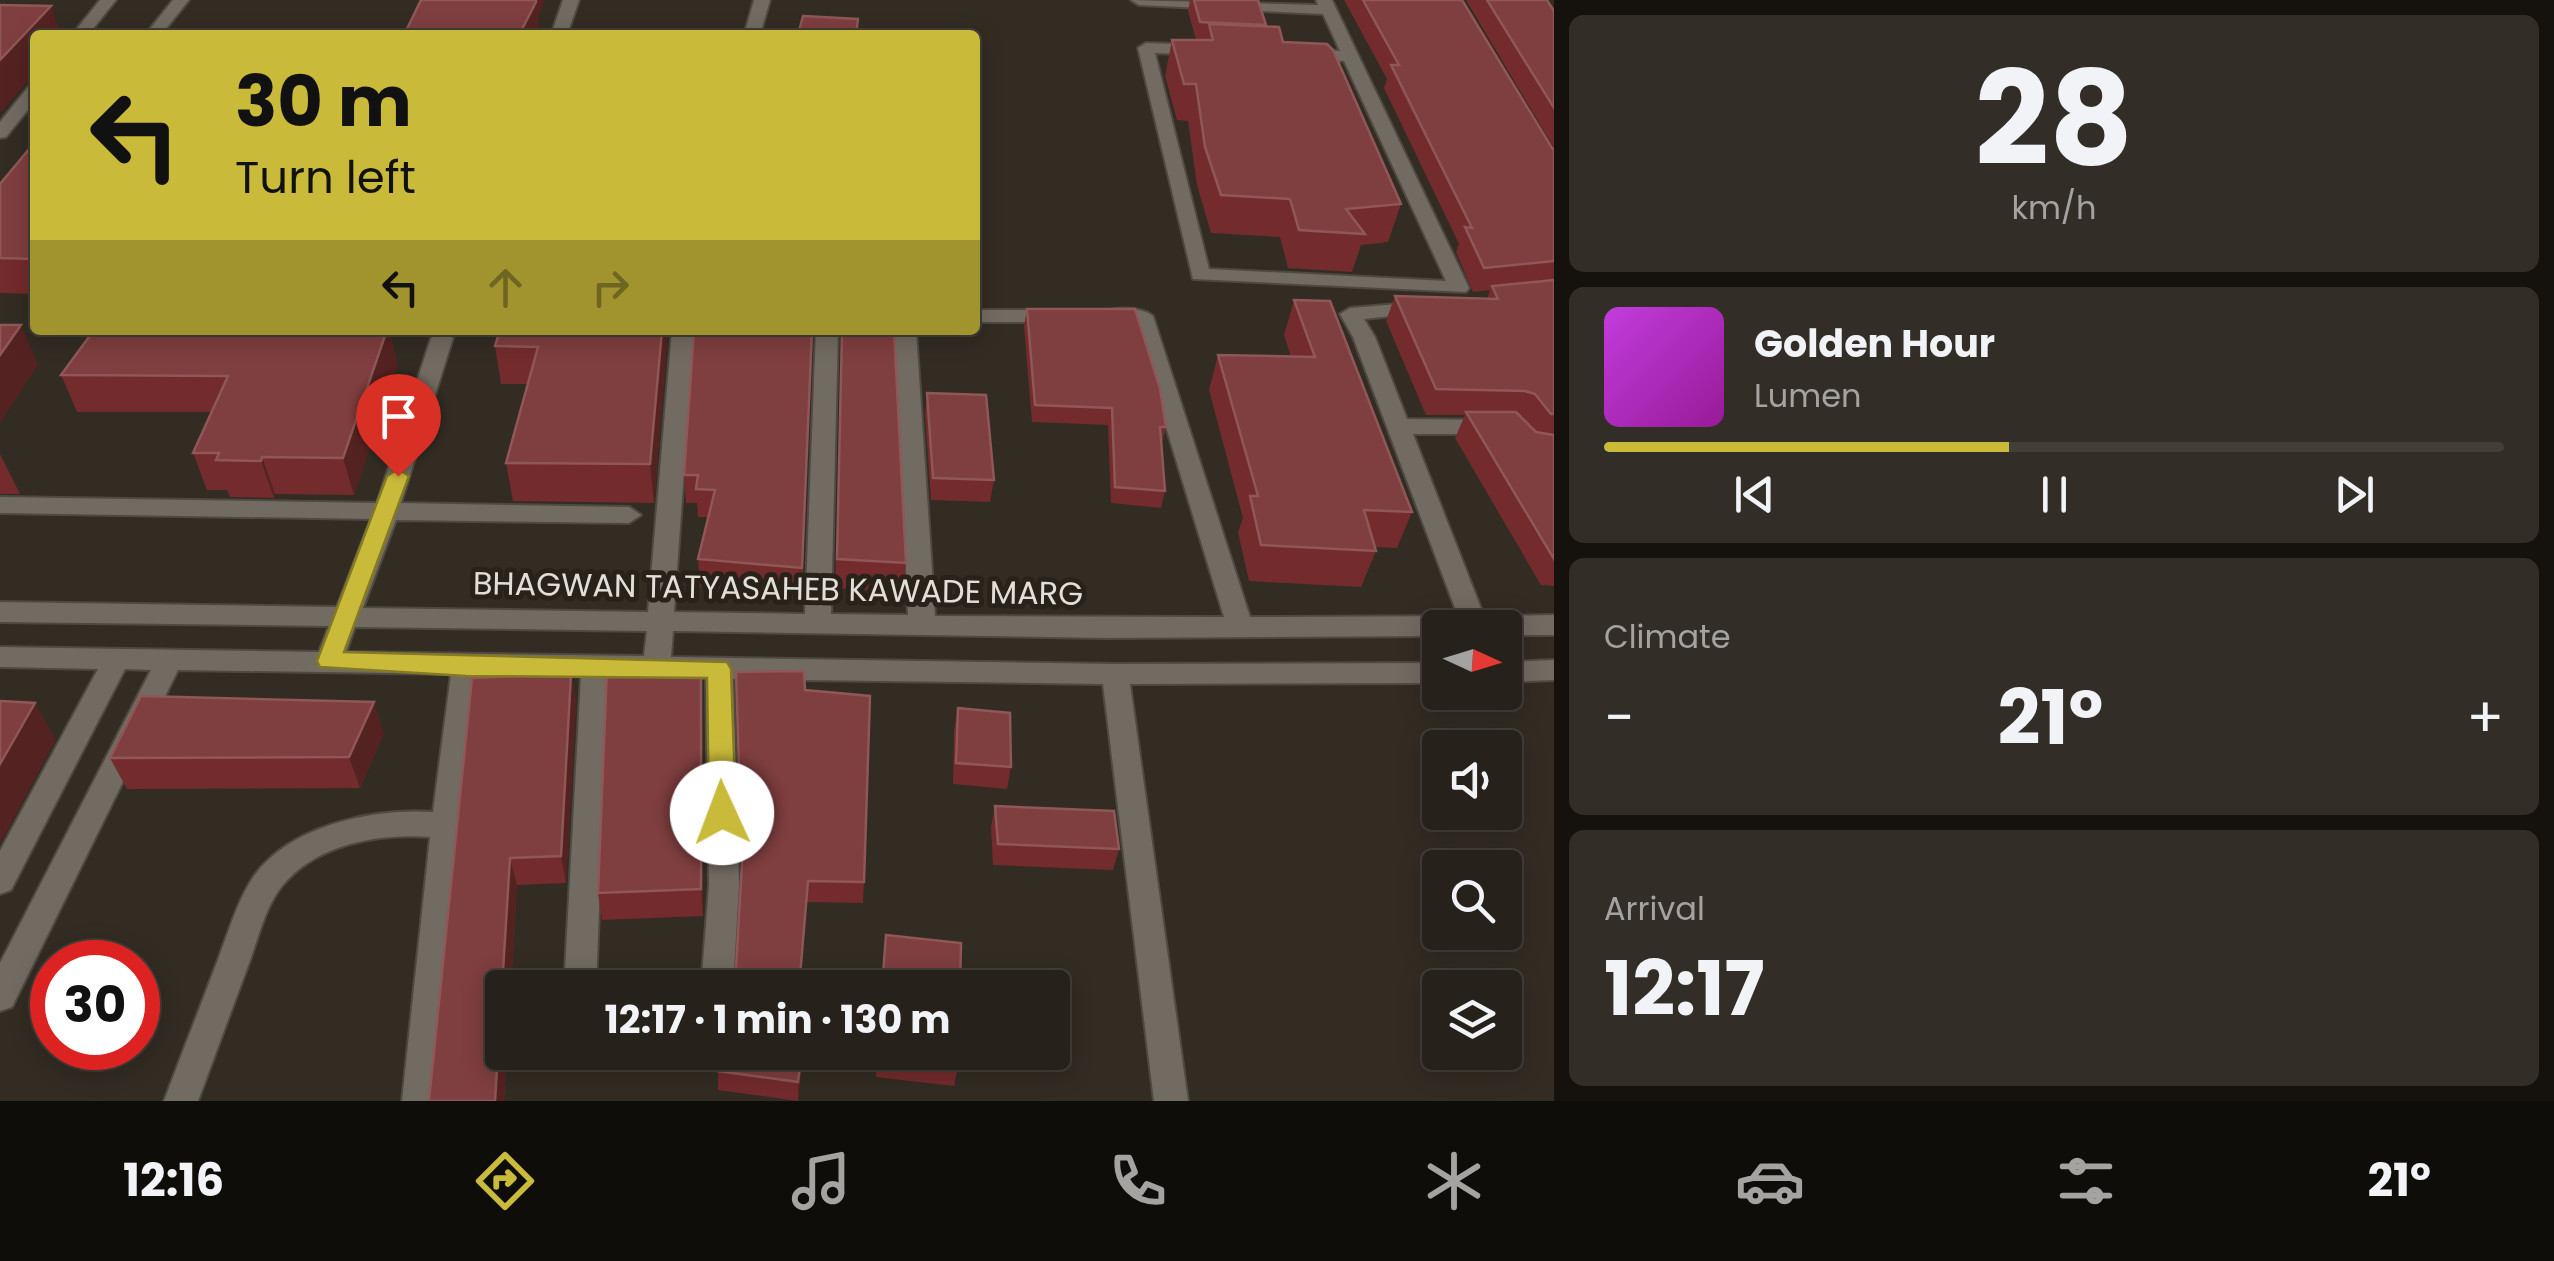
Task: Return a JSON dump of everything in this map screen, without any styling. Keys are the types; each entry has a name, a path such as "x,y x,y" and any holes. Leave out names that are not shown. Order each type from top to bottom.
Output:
{"street":[{"path":"84,30 108,0"},
{"path":"158,30 181,0"},
{"path":"561,30 571,0"},
{"path":"753,30 762,0"},
{"path":"1140,0 1329,4"},
{"path":"1220,50 1146,48 1200,275 1459,288 1329,4"},
{"path":"1329,4 1472,302 1350,314"},
{"path":"1294,54 1350,56"},
{"path":"0,132 30,96"},
{"path":"1338,281 1364,338 1469,610"},
{"path":"980,316 1144,316 1240,628"},
{"path":"657,668 683,335"},
{"path":"818,623 827,335"},
{"path":"904,335 922,624"},
{"path":"329,661 387,510 442,338"},
{"path":"1398,426 1512,427"},
{"path":"0,505 629,516"},
{"name":"BHAGWAN TATYASAHEB KAWADE MARG","path":"0,612 1422,627"},
{"name":"BHAGWAN TATYASAHEB KAWADE MARG","path":"1522,626 1554,625"},
{"path":"0,658 1114,674 1422,673"},
{"path":"0,881 117,658"},
{"path":"0,996 170,658"},
{"path":"418,1101 466,667"},
{"path":"581,970 595,667"},
{"path":"719,669 724,885 719,970"},
{"path":"1522,671 1554,670"},
{"path":"1114,674 1171,1101"},
{"path":"181,1101 248,922 269,878 292,856 366,826 398,822 446,826"}],"building":[{"path":"421,0 536,0 522,30 406,30"},
{"path":"1194,0 1258,0 1266,25 1200,22"},
{"path":"1363,0 1462,0 1554,149 1554,261 1484,268 1465,227 1472,228 1391,65 1399,65"},
{"path":"1487,0 1547,0 1554,11 1554,108"},
{"path":"0,5 51,6 0,60"},
{"path":"803,16 858,19 857,30 799,30"},
{"path":"1209,24 1279,27 1283,42 1327,44 1401,204 1346,209 1365,234 1299,230 1290,199 1221,195 1205,147 1196,84 1184,84 1172,40 1213,40"},
{"path":"30,148 30,259 0,258 0,184"},
{"path":"1554,280 1554,414 1535,394 1525,391 1436,389 1395,296 1498,299 1492,286"},
{"path":"1294,300 1330,301 1412,512 1364,510 1376,551 1261,545 1250,496 1258,496 1218,355 1315,357"},
{"path":"1027,309 1135,309 1160,389 1166,427 1160,427 1165,491 1115,487 1112,408 1035,405"},
{"path":"0,325 21,325 0,355"},
{"path":"90,335 385,335 343,458 216,460 219,453 193,453 228,376 61,375"},
{"path":"498,335 662,335 650,464 506,463 538,347 495,346"},
{"path":"694,335 812,335 802,568 698,559 715,490 696,489 698,475 684,475"},
{"path":"842,335 894,335 906,563 837,559"},
{"path":"927,393 986,395 994,480 933,478"},
{"path":"1466,412 1516,412 1536,432 1554,435 1554,559"},
{"path":"701,667 701,889 598,893 607,669"},
{"path":"804,671 805,690 870,696 864,882 808,881 801,970 734,970 742,864 736,672"},
{"path":"571,674 561,856 510,858 503,970 485,970 485,1070 497,1070 495,1101 429,1101 472,678"},
{"path":"141,696 374,702 349,757 110,758"},
{"path":"0,701 35,703 0,764"},
{"path":"958,708 1010,713 1011,767 956,763"},
{"path":"995,806 1114,811 1119,849 998,844"},
{"path":"886,935 961,943 960,970 883,970"},
{"path":"717,1070 800,1070 798,1082"}],"route":[{"path":"398,476 329,661 466,667 719,669 722,813"}]}
